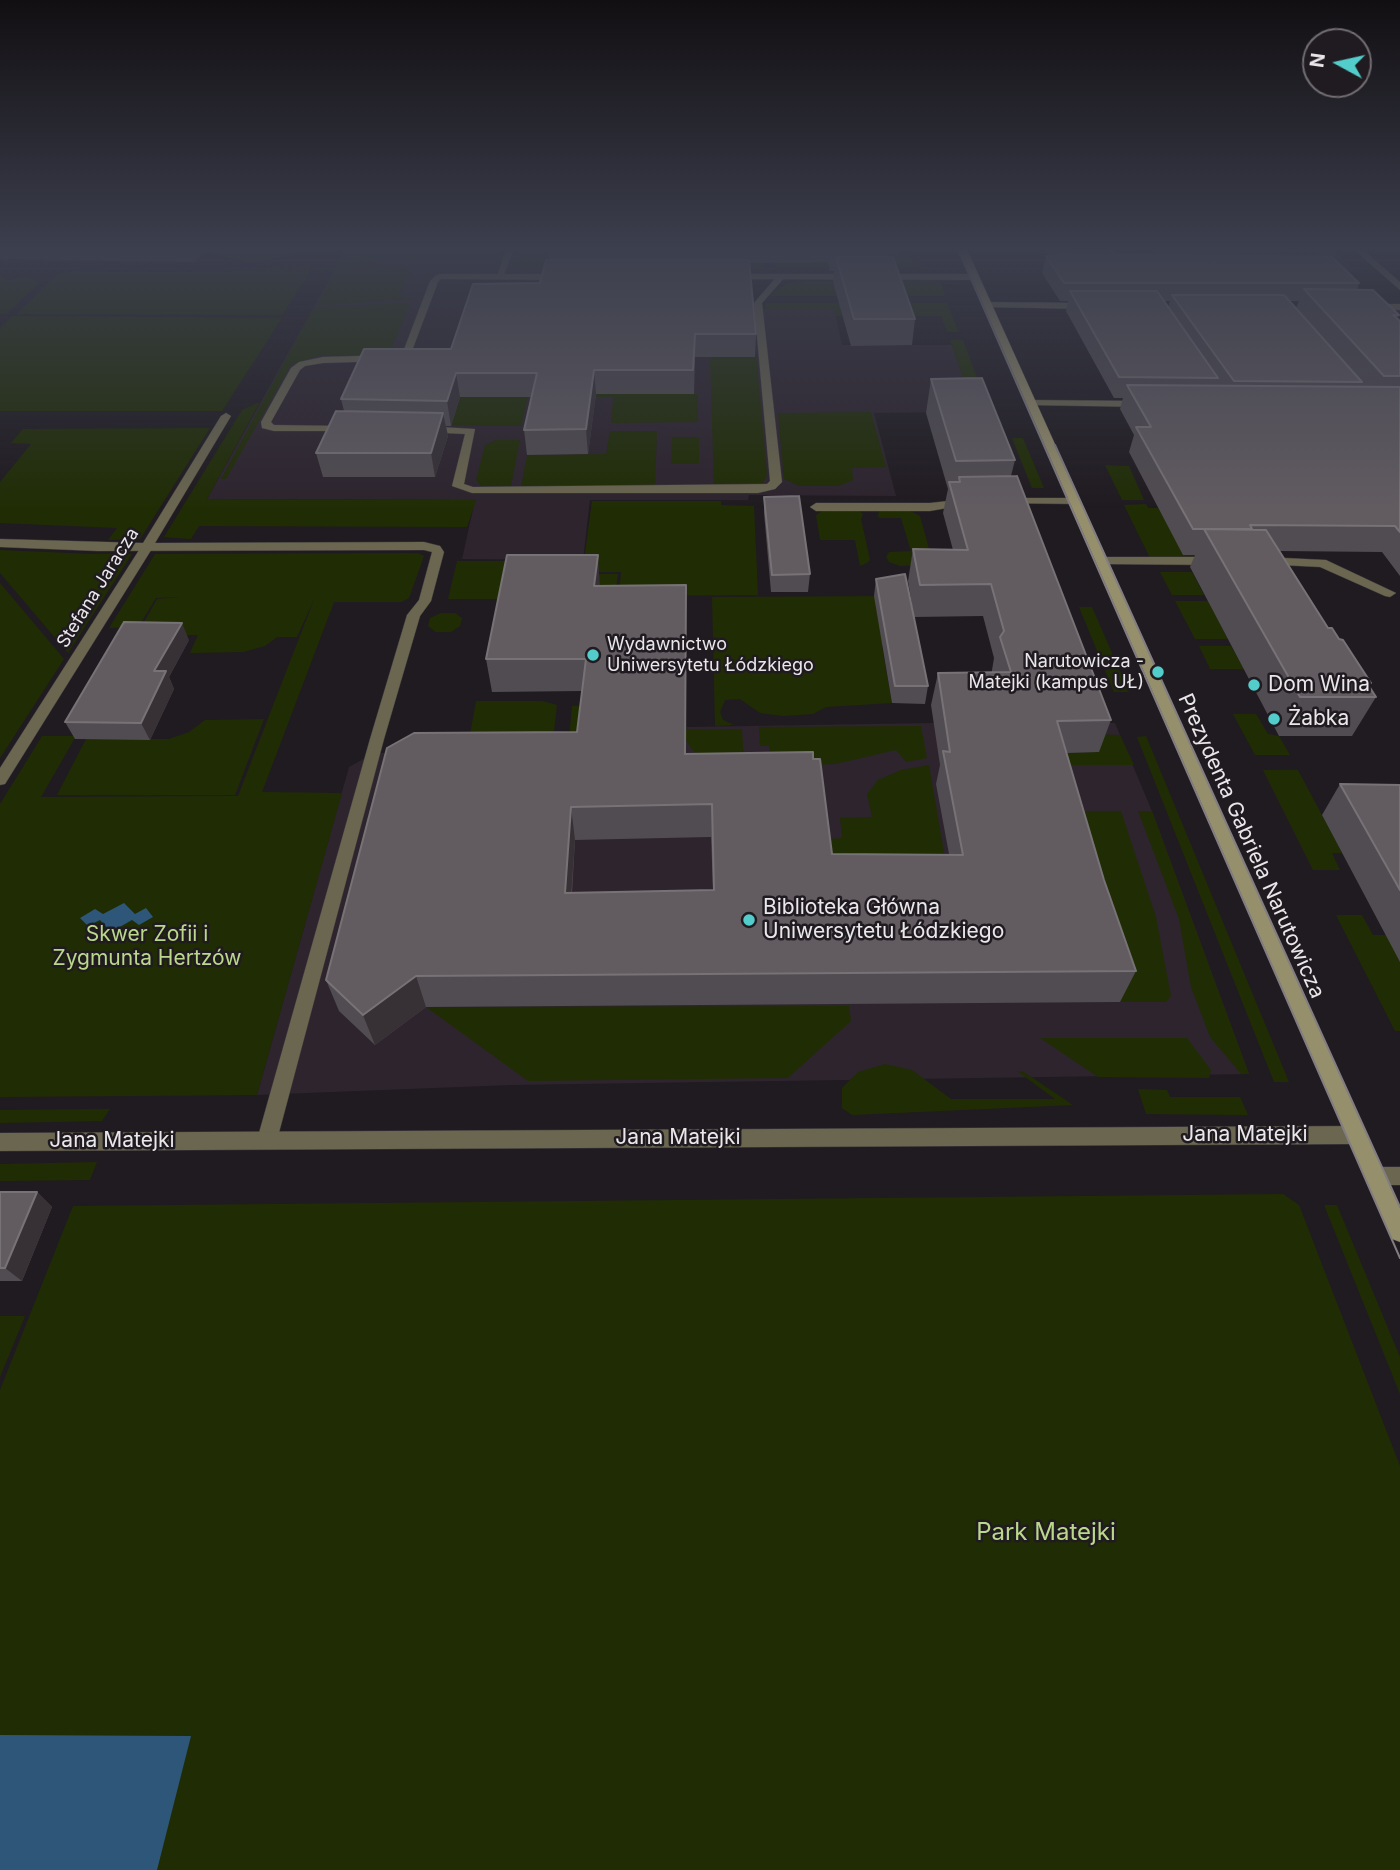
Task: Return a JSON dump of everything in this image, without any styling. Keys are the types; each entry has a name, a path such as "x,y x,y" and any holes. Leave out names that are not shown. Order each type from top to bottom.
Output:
{"street":[{"path":"358,429 274,428 265,422 296,368 302,364 323,360 391,358 407,354 414,334"},
{"path":"413,429 471,431 458,486 472,490 758,490 771,487 776,482 761,334"},
{"name":"Prezydenta Gabriela Narutowicza","path":"1001,334 1400,1232"},
{"path":"1031,403 1158,404"},
{"name":"Stefana Jaracza","path":"0,779 147,547 226,416"},
{"path":"997,501 1075,501"},
{"path":"816,507 930,507 952,502 975,502"},
{"path":"0,542 147,547 424,546 438,552 425,601 414,615 377,739 267,1140"},
{"path":"1102,561 1226,561"},
{"path":"1252,561 1322,563 1390,593"},
{"name":"Jana Matejki","path":"0,1142 1357,1135"},
{"path":"1374,1176 1400,1176"}],"shaded area":[{"path":"299,334 840,334 842,345 952,345 975,412 874,413 896,496 749,495 748,500 590,500 583,560 462,559 475,500 207,499"},
{"name":"Biblioteka Główna Uniwersytetu Łódzkiego","path":"1115,723 1152,811 1249,1074 511,1085 257,1095 349,767 374,753 676,751 686,740 687,727"}],"green space":[{"path":"0,334 272,334 222,411 0,411"},
{"path":"299,334 397,334 390,352 374,356 318,356 291,365 226,479 221,479"},
{"path":"709,334 754,334 767,475 763,483 758,485 714,486"},
{"path":"950,340 963,340 997,431 975,412"},
{"path":"592,394 698,394 698,422 611,423 613,397 591,397"},
{"path":"357,397 528,397 521,426 346,424"},
{"path":"260,402 207,499 476,500 467,527 199,526 191,539 164,537 242,410"},
{"path":"871,412 886,467 852,468 853,480 839,486 799,486 784,479 778,413"},
{"path":"210,428 140,539 108,540 117,528 0,523 0,482 31,444 11,443 23,429"},
{"path":"610,431 657,431 655,486 521,487 527,455 606,454"},
{"path":"672,437 699,437 699,464 671,464"},
{"path":"1012,438 1023,438 1044,488 1032,488"},
{"path":"496,440 520,440 511,486 481,486 476,480 485,445"},
{"path":"1105,465 1129,466 1144,500 1122,500"},
{"path":"592,501 721,501 721,505 754,506 758,595 619,596 621,572 516,572 584,561"},
{"path":"1146,504 1148,508 1158,508 1161,513 1248,558 1150,558 1124,505"},
{"path":"824,510 859,511 863,514 861,519 870,560 867,563 860,566 855,540 820,540 816,515"},
{"path":"879,510 910,511 920,516 929,556 918,565 900,566 889,562 886,557 889,552 911,551 901,518 878,517"},
{"path":"0,550 132,554 68,653 0,573"},
{"name":"Skwer Zofii i Zygmunta Hertzów","path":"418,553 424,556 409,598 401,602 334,602 262,792 342,793 257,1095 0,1097 0,804 42,736 76,736 41,797 238,796 315,597 297,637 277,637 265,646 243,652 190,653 198,635 164,635 139,631 157,599 180,597 156,598 138,627 109,628 155,554"},
{"path":"457,561 514,561 512,574 618,574 615,596 602,596 602,585 511,586 508,599 448,599"},
{"path":"1160,572 1192,572 1204,595 1172,595"},
{"path":"0,583 64,659 0,758"},
{"path":"906,596 882,647 892,703 826,707 813,714 783,716 760,713 740,699 725,700 720,712 723,720 734,725 715,726 712,597"},
{"path":"1175,601 1208,601 1228,639 1195,639"},
{"path":"1079,607 1092,607 1129,692 1114,692"},
{"path":"441,613 455,613 462,618 460,626 451,632 436,632 428,626 430,618"},
{"path":"1199,646 1231,646 1244,669 1210,669"},
{"path":"476,701 542,701 557,705 553,739 470,734"},
{"path":"572,706 588,706 585,730 742,729 744,767 703,757 692,750 686,740 569,739"},
{"path":"1233,714 1256,714 1268,734 1279,736 1290,755 1255,755"},
{"path":"264,719 235,795 57,795 86,739 169,739 189,732 205,720"},
{"path":"921,726 927,758 906,762 896,750 835,764 770,767 769,746 760,746 759,727"},
{"path":"1093,734 1120,735 1134,765 1050,765 1047,753 1099,752"},
{"path":"1146,736 1289,1082 1274,1082 1137,737"},
{"path":"929,765 947,870 832,871 828,839 842,838 840,818 872,817 867,794 878,780 901,770"},
{"path":"1263,770 1298,770 1342,853 1332,853 1340,870 1313,870"},
{"path":"1064,811 1121,811 1156,917 1171,996 1166,1002 1120,1002"},
{"path":"1138,811 1152,811 1249,1074 1241,1074 1210,1037 1191,987 1179,919"},
{"path":"1336,915 1362,915 1373,935 1386,935 1400,961 1400,1031 1395,1031"},
{"path":"849,1006 851,1021 788,1078 528,1081 426,1007"},
{"path":"1040,1038 1187,1038 1211,1070 1209,1078 1098,1077"},
{"path":"885,1064 912,1070 951,1099 1055,1099 1017,1071 1024,1072 1073,1105 852,1115 842,1108 842,1088 858,1072"},
{"path":"1138,1089 1167,1090 1170,1097 1240,1097 1248,1115 1146,1114"},
{"path":"110,1109 102,1121 0,1123 0,1110"},
{"path":"97,1162 90,1180 0,1181 0,1164"},
{"name":"Park Matejki","path":"1283,1194 1299,1205 1400,1466 1400,1870 0,1870 0,1390 73,1206"},
{"path":"1324,1205 1337,1205 1400,1357 1400,1394"},
{"path":"0,1316 25,1316 0,1377"}],"water":[{"path":"124,903 135,914 146,908 153,917 139,925 132,920 111,932 100,920 88,926 80,918 95,909 103,914"},
{"path":"0,1735 191,1736 157,1870 0,1870"}],"building":[{"path":"456,334 695,334 693,370 594,370 586,429 524,430 537,373 456,373 447,401 341,399 364,349 451,349"},
{"path":"1095,334 1187,334 1218,378 1119,377"},
{"path":"1200,334 1319,334 1362,382 1234,381"},
{"path":"1346,334 1400,334 1400,376 1384,376"},
{"path":"982,378 1015,460 956,461 931,379"},
{"path":"1127,385 1400,387 1400,532 1395,526 1250,525 1252,529 1193,529 1136,427 1151,427"},
{"path":"336,411 443,413 431,453 316,453"},
{"path":"1017,476 1111,720 1057,721 1104,880 1136,971 416,976 363,1015 326,980 387,748 414,733 577,732 586,659 486,659 507,555 598,555 594,586 686,585 685,754 813,752 813,759 820,759 832,854 963,855 943,751 950,752 938,673 1011,672 1000,637 1004,631 991,584 920,585 913,549 968,550 949,482 960,482 959,477","holes":["712,804 714,890 565,893 571,807"]},
{"path":"799,496 810,574 772,575 764,497"},
{"path":"1204,529 1266,530 1328,628 1332,628 1339,639 1343,640 1371,683 1367,683 1376,697 1300,697"},
{"path":"905,574 928,686 895,686 876,579"},
{"path":"124,622 182,623 154,671 166,671 141,723 65,722"},
{"path":"1340,784 1400,785 1400,890"},
{"path":"0,1192 37,1192 5,1268 0,1268"}],"tram line":[{"path":"995,334 1400,1258"},
{"path":"1055,445 1400,1207"}],"place":[{"name":"Wydawnictwo Uniwersytetu Łódzkiego","path":"593,655"},
{"name":"Narutowicza - Matejki (kampus UŁ)","path":"1158,672"},
{"name":"Dom Wina","path":"1254,685"},
{"name":"Żabka","path":"1274,719"},
{"name":"Biblioteka Główna Uniwersytetu Łódzkiego","path":"749,920"}]}
